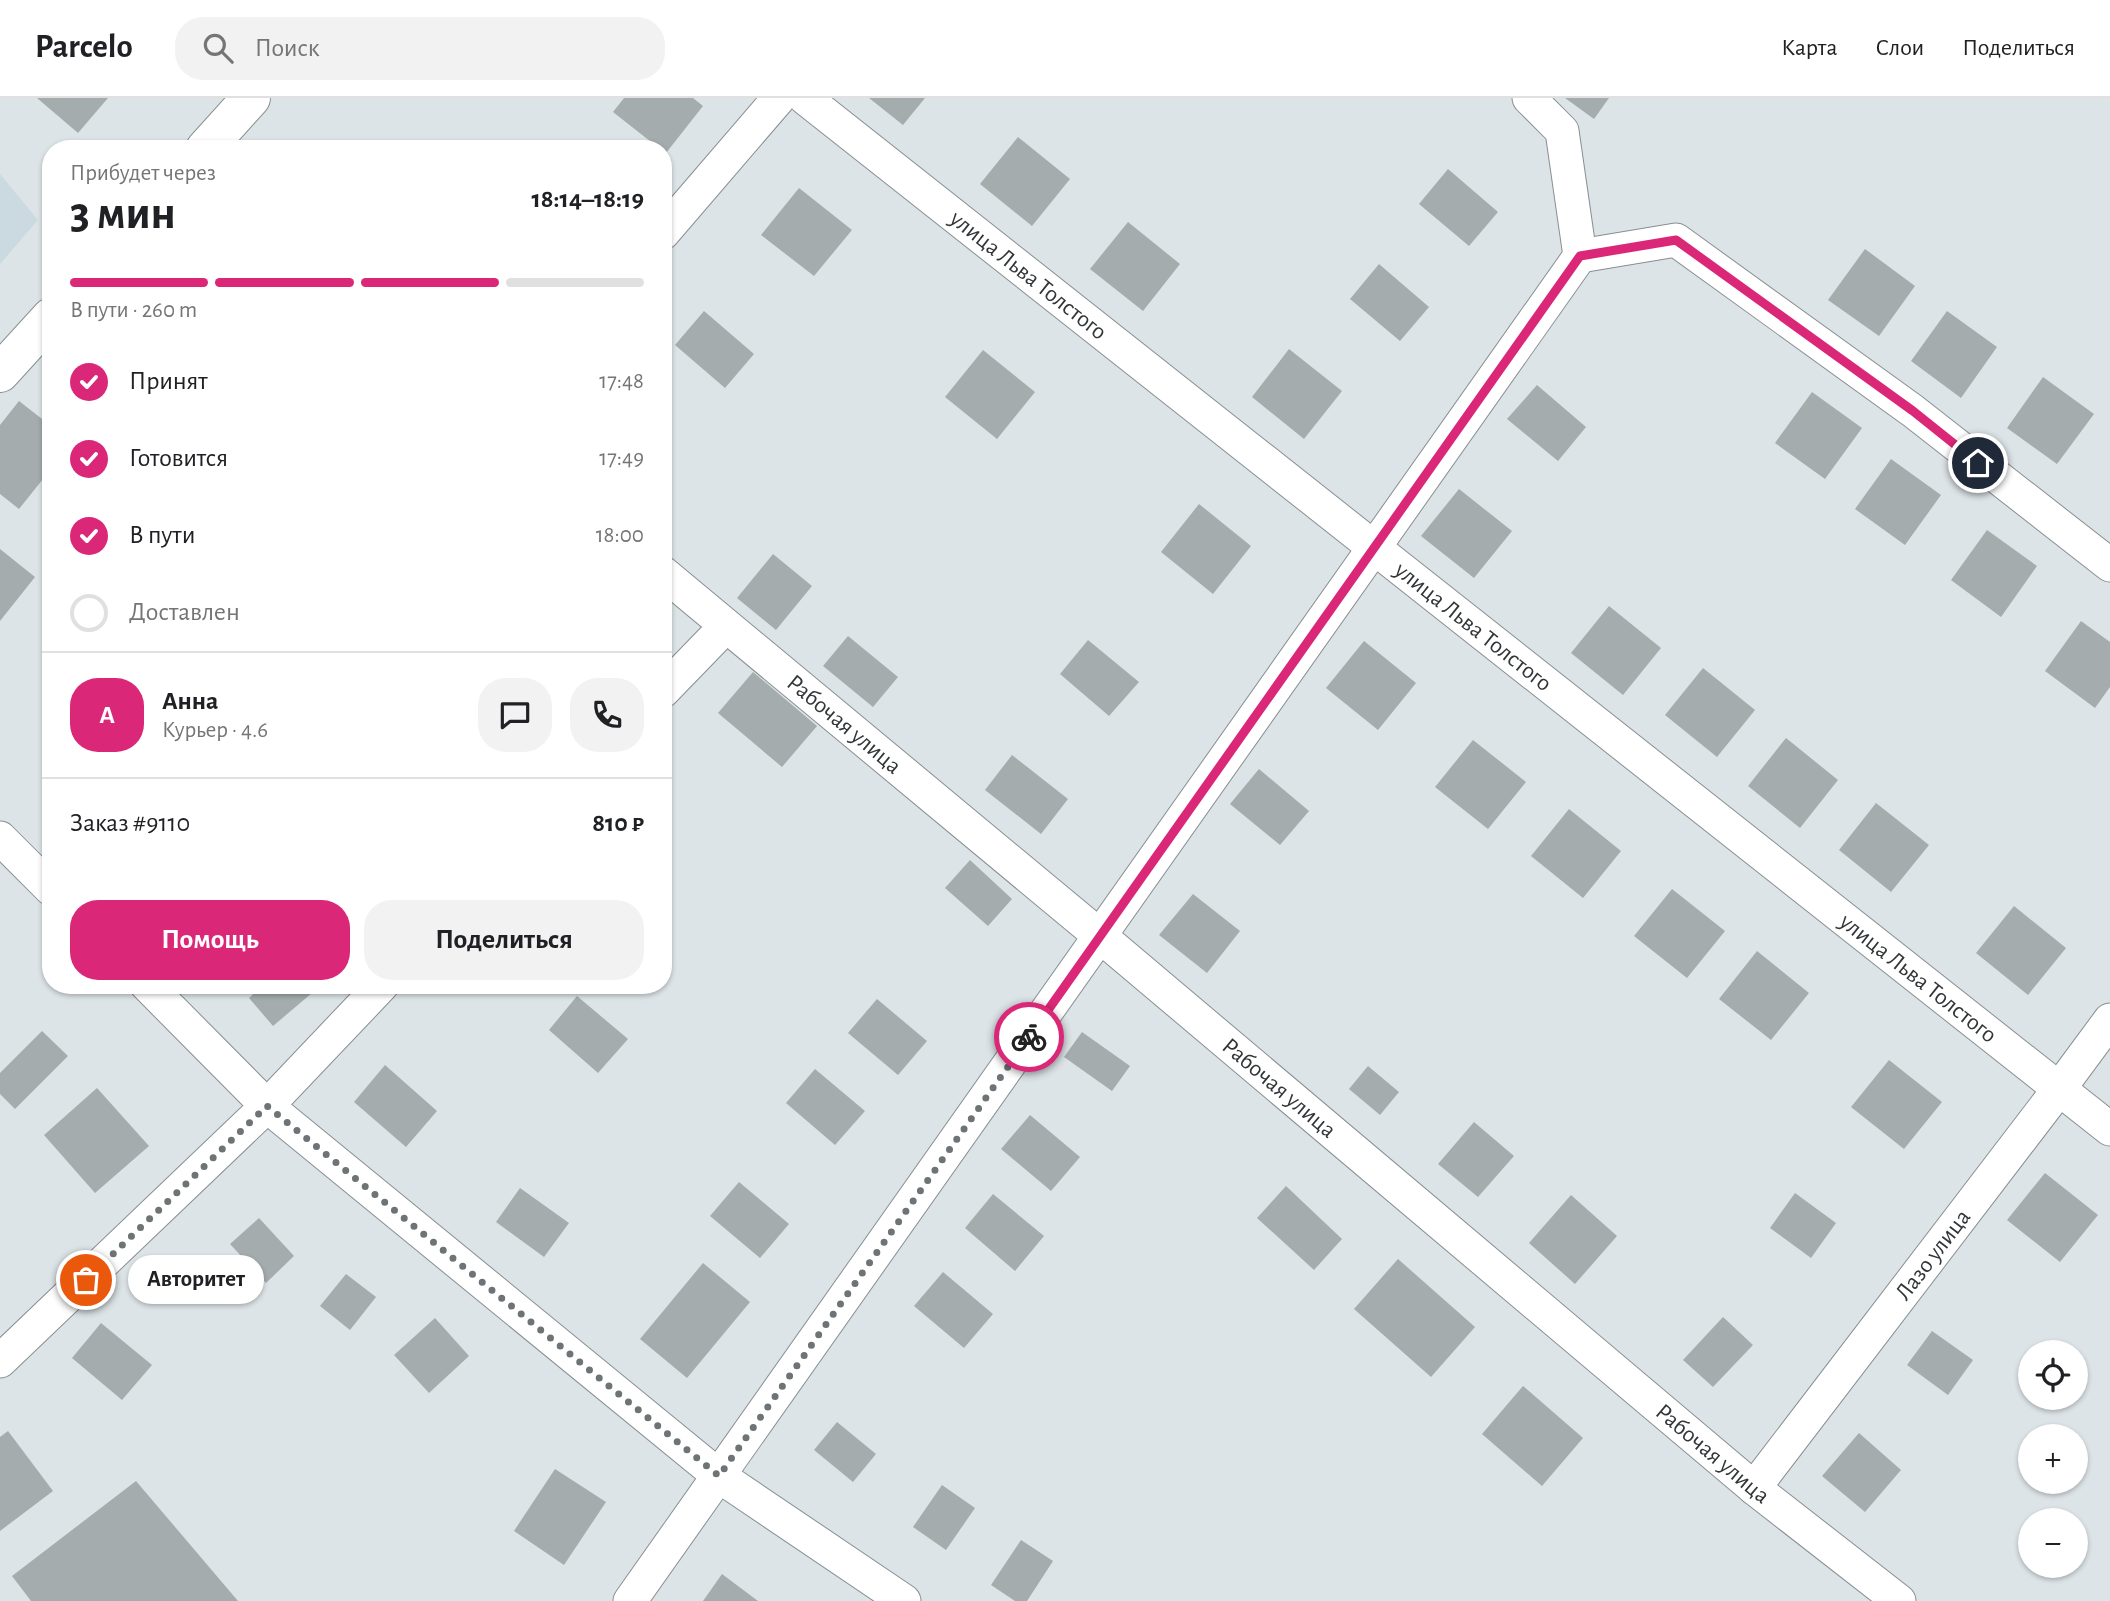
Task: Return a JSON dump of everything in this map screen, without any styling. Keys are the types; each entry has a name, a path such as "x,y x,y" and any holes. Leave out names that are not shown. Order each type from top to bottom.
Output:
{"street":[{"path":"213,140 251,98"},
{"path":"672,223 779,98"},
{"name":"улица Льва Толстого","path":"805,98 2110,1129"},
{"path":"630,1601 1580,256 1562,131 1529,98"},
{"path":"1580,256 1676,240 1913,411 2110,565"},
{"path":"0,373 42,327"},
{"name":"Рабочая улица","path":"672,581 1100,936 1754,1488 1899,1601"},
{"path":"672,682 726,626"},
{"path":"0,838 42,880"},
{"path":"156,994 267,1106 719,1476 904,1601"},
{"path":"0,1362 267,1106 373,994"},
{"name":"Лазо улица","path":"1754,1488 2110,1020"}],"shaded area":[{"path":"0,174 38,220 0,264"}],"building":[{"path":"37,98 108,98 78,133"},
{"path":"624,98 693,98 703,106 672,145 672,140 649,140 613,112"},
{"path":"869,98 925,98 903,125"},
{"path":"1565,98 1609,98 1594,119"},
{"path":"1018,137 1070,179 1032,226 980,184"},
{"path":"1448,169 1498,212 1469,246 1419,204"},
{"path":"799,188 852,230 814,276 761,235"},
{"path":"1128,222 1180,264 1143,311 1090,269"},
{"path":"1865,249 1915,286 1879,336 1828,300"},
{"path":"1379,264 1429,307 1400,341 1350,299"},
{"path":"704,311 754,354 725,388 675,345"},
{"path":"1947,311 1997,347 1961,398 1911,361"},
{"path":"1289,349 1342,391 1304,439 1252,397"},
{"path":"983,350 1035,392 997,439 945,397"},
{"path":"2043,377 2094,414 2057,464 2007,428"},
{"path":"1537,385 1586,427 1558,461 1507,419"},
{"path":"1812,392 1862,428 1825,479 1775,443"},
{"path":"19,401 42,419 42,480 19,509 0,494 0,425"},
{"path":"1891,459 1941,495 1905,545 1855,509"},
{"path":"1459,489 1512,531 1474,578 1421,536"},
{"path":"1199,504 1251,546 1213,594 1161,552"},
{"path":"1987,530 2037,566 2001,617 1951,580"},
{"path":"0,549 35,577 0,621"},
{"path":"773,554 812,586 776,630 737,598"},
{"path":"1609,606 1661,648 1623,695 1571,653"},
{"path":"2081,621 2110,642 2110,687 2095,708 2045,671"},
{"path":"848,636 898,677 873,707 823,666"},
{"path":"1088,640 1139,682 1109,716 1060,674"},
{"path":"1364,641 1416,683 1378,730 1326,688"},
{"path":"1703,668 1755,710 1717,757 1665,715"},
{"path":"753,672 817,726 782,767 718,713"},
{"path":"1786,738 1838,780 1800,828 1748,786"},
{"path":"1473,740 1526,782 1488,829 1435,787"},
{"path":"1012,755 1068,799 1041,834 985,790"},
{"path":"1259,769 1309,811 1280,845 1230,804"},
{"path":"1876,803 1929,845 1891,892 1839,850"},
{"path":"1569,809 1621,851 1583,898 1531,856"},
{"path":"970,860 1012,899 988,926 945,888"},
{"path":"1672,889 1725,931 1687,978 1634,936"},
{"path":"1193,894 1240,931 1207,973 1159,935"},
{"path":"2014,906 2066,948 2028,995 1976,953"},
{"path":"1757,951 1809,993 1771,1040 1719,999"},
{"path":"253,994 311,994 273,1026 249,998"},
{"path":"577,996 628,1039 598,1073 549,1030"},
{"path":"877,999 927,1041 898,1075 848,1033"},
{"path":"42,1031 68,1056 15,1109 0,1094 0,1073"},
{"path":"1082,1032 1130,1066 1112,1091 1064,1057"},
{"path":"1889,1060 1942,1102 1904,1149 1851,1107"},
{"path":"385,1065 437,1111 406,1147 354,1102"},
{"path":"1368,1066 1399,1092 1380,1115 1349,1089"},
{"path":"815,1069 865,1111 835,1145 786,1103"},
{"path":"97,1088 149,1146 95,1193 44,1135"},
{"path":"1030,1115 1080,1157 1051,1191 1001,1149"},
{"path":"1474,1122 1514,1156 1478,1197 1438,1164"},
{"path":"2045,1173 2098,1215 2060,1262 2007,1220"},
{"path":"739,1182 789,1224 760,1258 710,1216"},
{"path":"1286,1186 1342,1239 1314,1270 1257,1218"},
{"path":"520,1188 569,1223 544,1257 496,1222"},
{"path":"1795,1193 1836,1223 1811,1258 1770,1228"},
{"path":"993,1194 1044,1236 1015,1271 965,1228"},
{"path":"1571,1195 1617,1236 1575,1284 1529,1243"},
{"path":"259,1218 294,1256 266,1283 230,1244"},
{"path":"1398,1259 1475,1327 1431,1377 1354,1309"},
{"path":"703,1263 750,1302 687,1378 640,1339"},
{"path":"943,1272 993,1314 964,1348 914,1306"},
{"path":"346,1274 376,1297 350,1330 320,1306"},
{"path":"1723,1317 1753,1345 1713,1387 1683,1360"},
{"path":"435,1318 469,1356 429,1393 394,1355"},
{"path":"101,1323 152,1365 122,1400 72,1358"},
{"path":"1932,1331 1973,1360 1948,1395 1907,1365"},
{"path":"1523,1386 1583,1438 1542,1486 1482,1434"},
{"path":"837,1422 876,1454 853,1482 814,1450"},
{"path":"8,1431 53,1491 0,1531 0,1437"},
{"path":"1859,1433 1901,1470 1865,1512 1822,1476"},
{"path":"555,1469 606,1502 564,1565 514,1531"},
{"path":"136,1481 238,1601 31,1601 12,1576"},
{"path":"942,1485 975,1508 946,1550 913,1527"},
{"path":"1021,1540 1053,1561 1027,1601 1015,1601 991,1585"},
{"path":"722,1574 758,1601 703,1601"}],"way so far":[{"path":"86,1280 267,1106 719,1476 1029,1037"}],"place":[{"name":"Авторитет","path":"86,1280"}],"route":[{"path":"1029,1037 1580,256 1676,240 1913,411 1978,463"}]}
